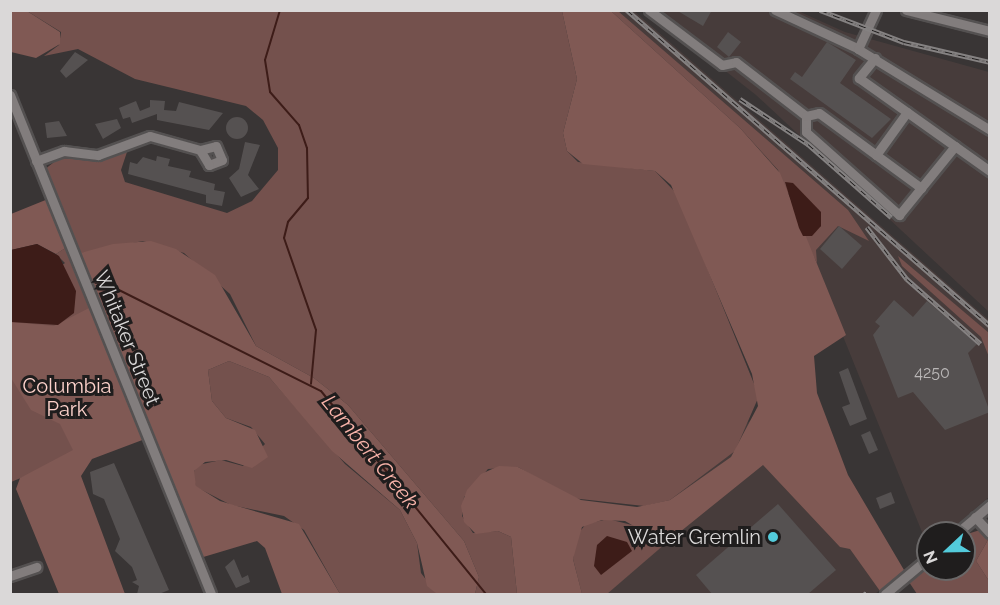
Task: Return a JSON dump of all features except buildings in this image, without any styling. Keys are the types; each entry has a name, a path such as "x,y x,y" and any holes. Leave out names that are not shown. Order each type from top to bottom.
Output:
{"street":[{"path":"649,10 722,65 736,62 806,116"},
{"path":"775,10 874,58 990,130"},
{"path":"859,50 876,10"},
{"path":"906,10 990,31"},
{"path":"874,58 860,78 990,171"},
{"name":"Whitaker Street","path":"10,95 211,594"},
{"path":"876,155 907,112"},
{"path":"806,116 819,113 921,188"},
{"path":"806,116 806,132 899,215 955,146"},
{"path":"36,161 63,152 98,155 147,136 200,150"},
{"path":"970,521 988,509"},
{"path":"975,517 990,533"},
{"path":"10,576 36,567"},
{"path":"885,594 916,568"}],"path":[{"path":"863,594 867,591"}],"shaded area":[{"path":"618,11 634,11 989,320 989,497 961,521 918,521 809,252 845,209"},
{"path":"649,11 798,11 845,32 989,72 989,312 756,95"},
{"path":"785,182 793,183 821,212 821,226 812,236 803,236 799,228"},
{"path":"37,244 59,256 76,291 74,313 58,325 11,322 11,250"},
{"path":"799,378 885,586 875,594 552,594"},
{"path":"607,536 627,542 632,551 601,575 594,566 597,545"}],"green space":[{"path":"11,10 27,11 60,32 60,44 36,58 11,52"},
{"path":"27,11 562,11 577,79 563,133 567,151 578,162 655,171 677,194 759,396 735,451 670,500 644,506 571,498 518,467 488,469 464,497 462,516 473,533 498,531 511,537 517,594 475,594 479,577 464,541 348,405 314,378 256,346 230,294 184,253 143,241 77,254 44,170 59,158 96,160 128,149 121,170 125,182 227,213 252,201 278,170 278,148 263,120 246,106 135,79 78,49 44,56 59,45 61,32"},
{"path":"562,11 611,11 740,128 780,173 846,335 814,356 817,393 848,475 904,570 880,591 850,549 840,547 763,465 665,544 625,521 602,520 582,527 573,559 582,594 517,594 511,537 498,531 476,534 464,522 461,506 467,490 481,474 499,466 518,467 581,500 637,507 670,500 731,457 758,406 752,374 671,185 655,171 583,164 567,151 563,133 577,79"},
{"path":"611,11 618,11 848,210 869,241 838,226 816,250 817,263 803,236 821,226 784,189 778,170 740,128"},
{"path":"48,199 67,247 56,254 37,244 11,250 11,214"},
{"path":"151,241 176,249 215,275 256,346 314,378 348,405 464,541 479,577 475,594 437,594 427,586 417,543 400,510 332,451 269,377 229,361 208,370 212,401 226,418 255,430 268,457 252,468 226,460 205,462 194,471 196,486 220,501 299,524 340,594 282,594 265,548 257,541 200,558 77,254 113,244"},
{"name":"Columbia Park","path":"67,247 141,429 11,482 11,301 65,263 56,254"},
{"path":"898,256 989,333 989,357 981,337 902,266"},
{"path":"91,307 145,439 92,459 81,476 125,594 59,594 16,489 20,478 73,450 60,424 31,410 11,378 11,322 54,326"},
{"path":"229,361 269,377 345,464 400,510 417,543 421,573 437,594 340,594 304,530 284,516 231,505 196,487 193,473 198,465 221,460 243,466 265,444 251,427 226,418 212,401 208,370"},
{"path":"608,519 640,527 665,544 607,594 582,594 573,559 576,536 586,524"},
{"path":"980,530 989,538 976,561 976,531"},
{"path":"989,538 989,581 976,561"},
{"path":"976,561 989,581 989,594 917,594 909,582 916,576 916,581 976,581"}],"waterway":[{"path":"280,10 265,60 270,92 299,125 307,148 308,198 288,222 284,238 316,330 311,384"},
{"name":"Lambert Creek","path":"97,279 321,391 486,594"}],"railway":[{"path":"627,10 990,326"},
{"path":"820,10 904,42 990,62"},
{"path":"740,99 808,144 891,217"},
{"path":"867,227 907,279 981,344"}],"place":[{"name":"Water Gremlin","path":"773,537"}]}
